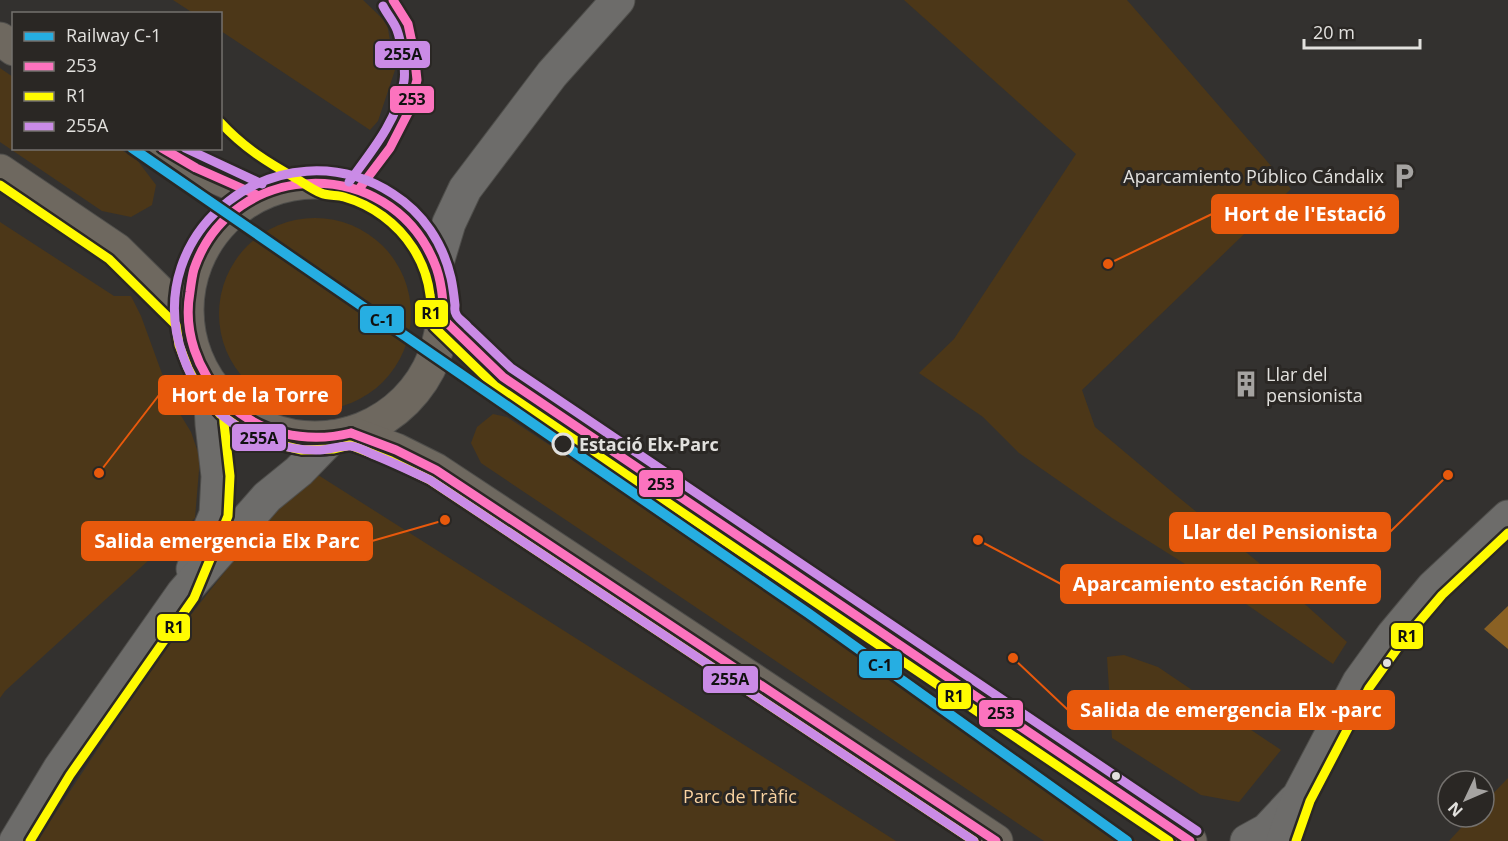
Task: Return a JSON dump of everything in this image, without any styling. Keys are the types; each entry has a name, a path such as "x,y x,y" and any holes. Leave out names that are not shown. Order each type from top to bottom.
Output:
{"highway":[{"path":"164,150 183,162 257,195"},
{"path":"0,171 117,250 187,319"},
{"path":"308,182 326,182 359,189 384,202 406,219 423,241 436,266 442,293 444,320 440,342 432,363 414,391 391,414 372,425 341,435 304,438 276,432 251,421 228,405 210,384 191,342 187,319 188,289 197,260 212,234 232,212 257,195 274,188 308,182"},
{"path":"444,320 503,376 1190,841"},
{"path":"341,435 396,450 436,470 996,841"}],"street":[{"path":"436,266 449,223 465,189 552,74 618,0"},
{"path":"183,593 216,514 218,476 210,384"},
{"path":"16,841 60,768 183,593 267,497 341,435"},
{"path":"1283,841 1299,796 1359,682 1393,635 1433,587 1508,517"},
{"path":"1247,841 1267,830 1299,796"}],"green space":[{"path":"173,0 363,0 387,23 395,70 378,121 370,130 222,32 222,12 191,12"},
{"path":"904,0 1127,0 1291,189 1082,390 1095,427 1258,562 1347,642 1333,664 1220,586 1112,518 1019,453 983,417 919,373 954,339 1076,154"},
{"path":"0,68 12,76 12,150 122,150 137,160 156,185 152,205 131,217 102,211 0,142"},
{"path":"315,218 343,222 368,234 383,246 395,261 407,286 411,314 407,342 395,367 383,382 368,394 343,406 315,410 287,406 262,394 247,382 235,367 223,342 219,314 223,286 235,261 247,246 262,234 287,222"},
{"path":"0,222 114,296 131,296 141,316 172,401 191,432 200,458 195,518 0,698"},
{"path":"493,414 507,417 715,554 1137,841 1044,841 481,463 471,443 477,427"},
{"name":"Parc de Tràfic","path":"307,468 896,841 37,841 166,646"},
{"path":"1124,655 1158,667 1281,750 1239,802 1201,795 1112,738 1107,657"},
{"path":"1508,778 1508,841 1449,841 1460,829 1496,829 1496,790"}],"shaded area":[{"path":"1508,606 1508,649 1484,629"}],"rail line":[{"name":"C-1","path":"135,150 808,613 1127,841"}],"transit line":[{"name":"253","path":"359,189 390,148 408,113 417,80 408,24 393,0"},
{"name":"255A","path":"349,182 390,122 404,81 404,62 399,35 383,6"},
{"name":"R1","path":"222,124 256,154 312,189 354,200 374,210 392,223 407,239 422,265 431,299 434,327 495,386 1169,841"},
{"name":"253","path":"165,150 196,168 257,195"},
{"name":"255A","path":"189,150 262,184"},
{"name":"255A","path":"974,841 430,480 362,449 343,446 324,450 294,448 256,437 233,424 204,396 190,373 183,356 175,310 181,267 200,230 229,201 265,180 307,171 350,175 393,194 414,210 437,241 451,278 457,316 511,368 1197,831"},
{"name":"253","path":"351,433 334,436 300,436 268,428 238,412 215,389 194,350 188,307 194,269 213,232 241,206 275,190 311,183 348,187 383,202 412,227 437,269 442,291 444,320"},
{"name":"R1","path":"0,185 109,259 176,325 179,345 200,391 220,414 244,431 272,443 302,450 333,449 350,445 430,480 974,841"},
{"name":"253","path":"444,320 503,377 1190,841"},
{"name":"R1","path":"30,841 70,775 194,598 228,516 230,476 222,383"},
{"name":"253","path":"351,433 396,450 436,470 996,841"},
{"name":"R1","path":"1296,841 1310,801 1369,688 1402,642 1442,595 1508,533"}],"place":[{"name":"Aparcamiento Público Cándalix","path":"1404,176"},
{"name":"Hort de l'Estació","path":"1108,264"},
{"name":"Llar del pensionista","path":"1246,384"},
{"name":"Estació Elx-Parc","path":"563,444"},
{"name":"Hort de la Torre","path":"99,473"},
{"name":"Llar del Pensionista","path":"1448,475"},
{"name":"Salida emergencia Elx Parc","path":"445,520"},
{"name":"Aparcamiento estación Renfe","path":"978,540"},
{"name":"Salida de emergencia Elx -parc","path":"1013,658"}]}
